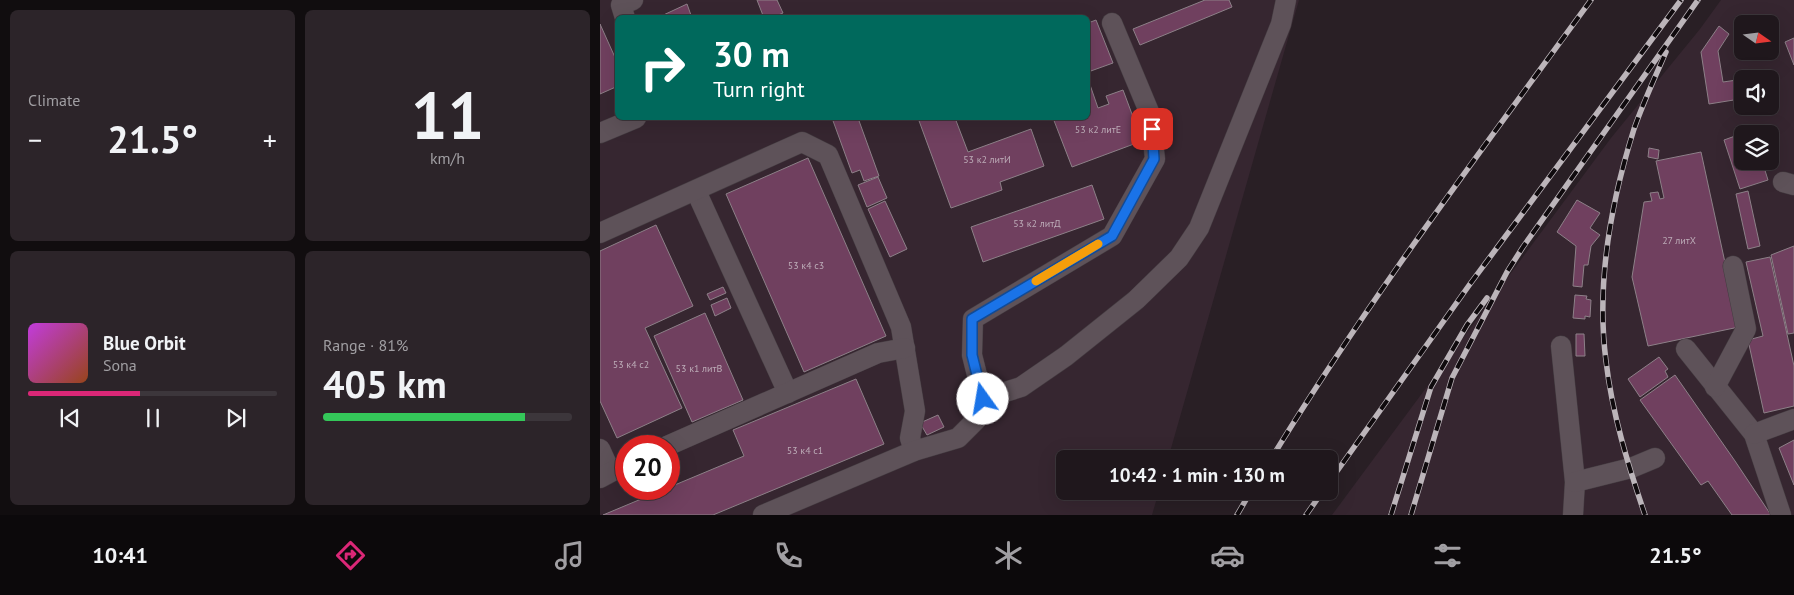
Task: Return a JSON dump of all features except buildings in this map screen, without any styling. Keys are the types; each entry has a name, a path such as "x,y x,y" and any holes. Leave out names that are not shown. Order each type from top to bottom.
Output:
{"lane":[{"path":"624,15 621,5 633,0"},
{"path":"983,399 1020,387 1066,356 1136,300 1179,258 1199,228 1216,190 1281,24 1286,0"},
{"path":"763,515 914,451 958,438 976,420 983,399 972,355 972,319 1112,236 1154,159 1150,114 1112,23"},
{"path":"600,133 631,120"},
{"path":"600,233 802,142 828,154 901,327 915,411 910,438 914,451"},
{"path":"696,191 788,393"},
{"path":"1715,387 1746,329 1733,266"},
{"path":"1561,346 1575,482 1574,515"},
{"path":"680,440 878,353 905,348"},
{"path":"1686,349 1754,434 1782,515"},
{"path":"1754,434 1794,419"},
{"path":"600,449 612,471"},
{"path":"1575,482 1631,468 1655,458"}],"shaded area":[{"path":"600,0 1299,0 1171,450 1056,450 1056,500 1156,500 1152,515 600,515"},
{"path":"1721,0 1794,0 1794,515 1332,515 1611,138 1700,29"}],"railway":[{"path":"1277,450 1346,341 1467,170 1591,0"},
{"path":"1338,470 1470,284 1681,0"},
{"path":"1411,515 1452,378 1507,272 1698,0"},
{"path":"1645,515 1627,458 1612,400 1603,332 1604,273 1612,214 1626,157 1645,100 1666,52"},
{"path":"1391,515 1431,387 1467,325 1487,298"},
{"path":"1237,515 1246,500"},
{"path":"1306,515 1317,500"}],"slow traffic":[{"path":"1036,281 1098,244"}],"route":[{"path":"983,399 972,355 972,319 1112,236 1154,159 1152,129"}]}
